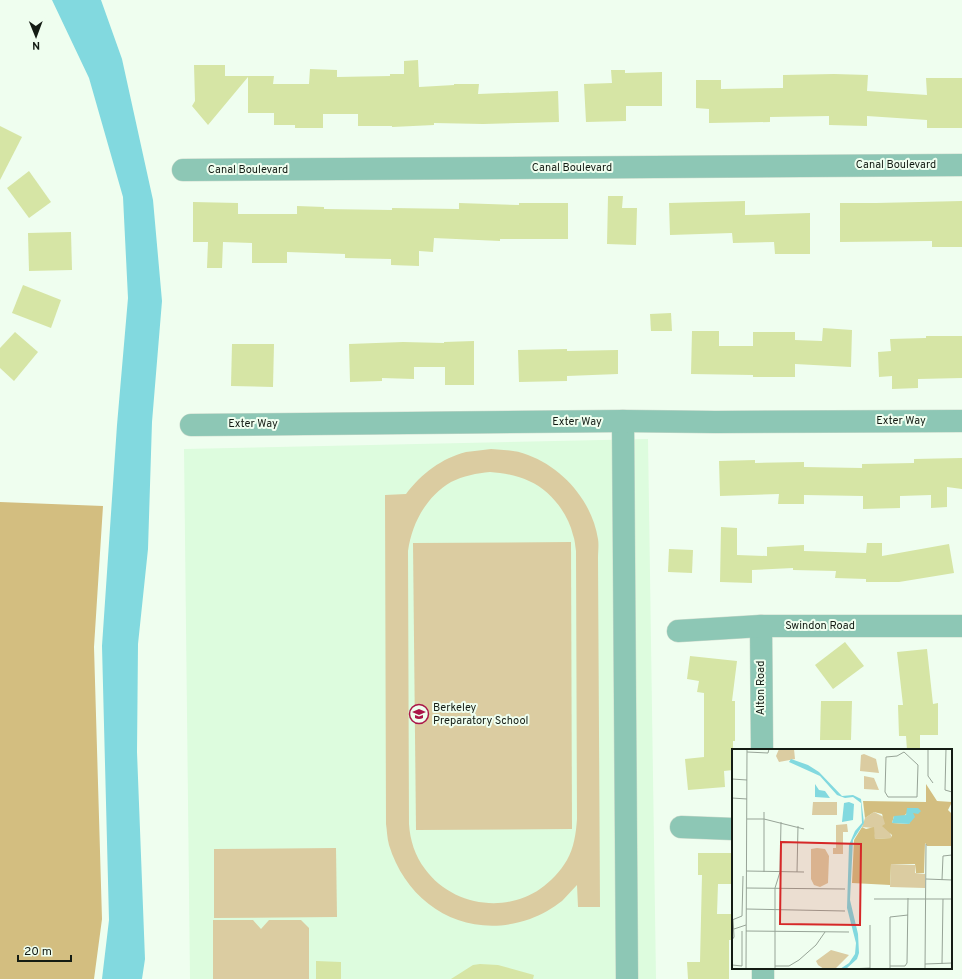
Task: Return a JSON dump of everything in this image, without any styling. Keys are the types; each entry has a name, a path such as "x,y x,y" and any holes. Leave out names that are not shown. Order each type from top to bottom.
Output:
{"street":[{"name":"Canal Boulevard","path":"183,170 962,165"},
{"name":"Exter Way","path":"191,425 623,421 962,421"},
{"path":"623,421 627,979"},
{"name":"Swindon Road","path":"678,631 761,626 962,626"},
{"name":"Alton Road","path":"761,626 762,749"},
{"path":"681,827 732,829"}],"shaded area":[{"name":"Berkeley Preparatory School","path":"648,439 656,979 190,979 184,449"},
{"path":"491,449 510,450 523,453 553,468 564,477 582,499 595,525 598,539 600,907 578,907 577,885 562,901 547,911 530,919 507,925 484,925 463,922 443,914 426,901 410,886 398,867 388,842 386,824 385,495 406,494 425,474 449,458 466,452","holes":["490,472 520,477 537,485 551,496 557,503 571,527 576,551 577,819 573,845 564,864 555,876 540,889 526,897 495,903 479,902 463,898 449,891 436,881 418,859 412,842 409,824 408,551 410,541 417,521 427,503 442,488 460,478"]},
{"path":"0,502 103,506 94,647 102,919 94,979 0,979"},
{"path":"571,542 572,829 416,830 413,543"},
{"path":"336,848 337,917 214,918 214,849"},
{"path":"213,920 253,920 261,929 269,920 301,920 309,928 309,979 213,979"}],"water":[{"path":"52,0 101,0 122,59 153,200 162,301 152,422 148,549 138,644 137,752 145,959 142,979 102,979 109,920 102,646 117,425 128,298 123,197 89,78"}],"building":[{"path":"418,60 419,87 454,84 479,84 478,94 558,91 559,122 483,124 434,123 434,125 392,127 358,126 358,114 323,114 323,128 295,128 295,125 274,125 274,113 248,113 248,77 208,125 192,106 195,101 194,65 225,65 225,76 274,76 273,84 309,84 310,69 337,70 337,77 390,76 390,74 404,74 404,61"},
{"path":"611,70 625,70 625,73 662,72 662,106 626,106 626,121 586,122 584,84 612,83"},
{"path":"783,75 868,75 867,91 927,95 926,78 962,78 962,128 927,128 927,120 867,116 867,126 829,125 829,116 770,117 770,122 709,123 709,109 696,108 696,80 721,80 721,89 783,88"},
{"path":"0,126 22,137 0,180"},
{"path":"29,171 51,202 29,218 7,188"},
{"path":"608,196 623,196 622,208 637,208 636,245 607,244"},
{"path":"745,201 745,215 810,213 810,254 775,254 774,242 733,243 732,233 670,235 669,203"},
{"path":"962,201 962,247 932,247 932,241 840,242 840,203"},
{"path":"193,202 238,203 238,214 297,214 297,206 324,207 324,209 392,210 392,208 459,209 459,203 519,205 519,203 568,203 568,239 500,239 500,241 434,238 433,252 419,251 419,266 391,265 391,259 345,258 345,254 287,252 287,263 252,263 252,243 223,242 222,268 207,268 208,242 193,242"},
{"path":"71,232 72,270 29,271 28,233"},
{"path":"23,285 61,300 51,328 12,313"},
{"path":"671,313 672,331 651,331 650,314"},
{"path":"823,328 852,330 851,367 795,364 795,377 753,377 753,375 691,374 692,331 719,331 719,346 753,346 753,332 795,332 795,340 822,341"},
{"path":"15,332 38,352 14,381 0,368 0,348"},
{"path":"926,336 962,336 962,378 918,379 918,388 892,389 892,376 879,377 878,352 891,351 890,339 926,338"},
{"path":"474,341 474,385 445,385 445,367 414,367 414,379 382,378 382,381 350,382 349,344 403,342 444,343"},
{"path":"232,344 274,344 273,387 231,386"},
{"path":"567,349 567,351 618,350 618,374 567,376 567,381 519,382 518,350"},
{"path":"962,458 962,489 947,487 947,507 931,508 931,495 900,496 900,508 863,509 863,496 804,495 804,504 778,504 779,494 720,496 719,461 755,460 755,463 804,462 804,467 862,468 862,464 914,463 914,459"},
{"path":"721,527 737,528 737,555 767,556 767,547 804,545 804,551 866,553 867,543 882,543 882,556 949,544 954,573 899,582 866,582 866,579 835,578 836,571 793,570 793,568 752,570 752,583 720,582"},
{"path":"669,549 693,550 692,573 668,572"},
{"path":"845,642 864,666 833,689 815,665"},
{"path":"927,649 933,704 938,703 938,735 920,735 920,749 907,749 906,736 899,736 898,705 903,705 897,652"},
{"path":"690,656 737,661 732,701 735,701 735,741 733,741 732,749 732,770 724,771 725,787 688,790 685,759 704,757 704,693 697,692 699,681 687,679"},
{"path":"821,701 852,701 851,740 820,740"},
{"path":"698,853 732,853 732,884 718,884 717,914 732,914 732,940 729,940 729,979 688,979 687,962 700,962 702,875 698,875"},
{"path":"316,961 341,962 341,979 316,979"},
{"path":"473,965 498,965 534,975 533,979 451,979"}],"place":[{"name":"Berkeley Preparatory School","path":"419,714"}]}
